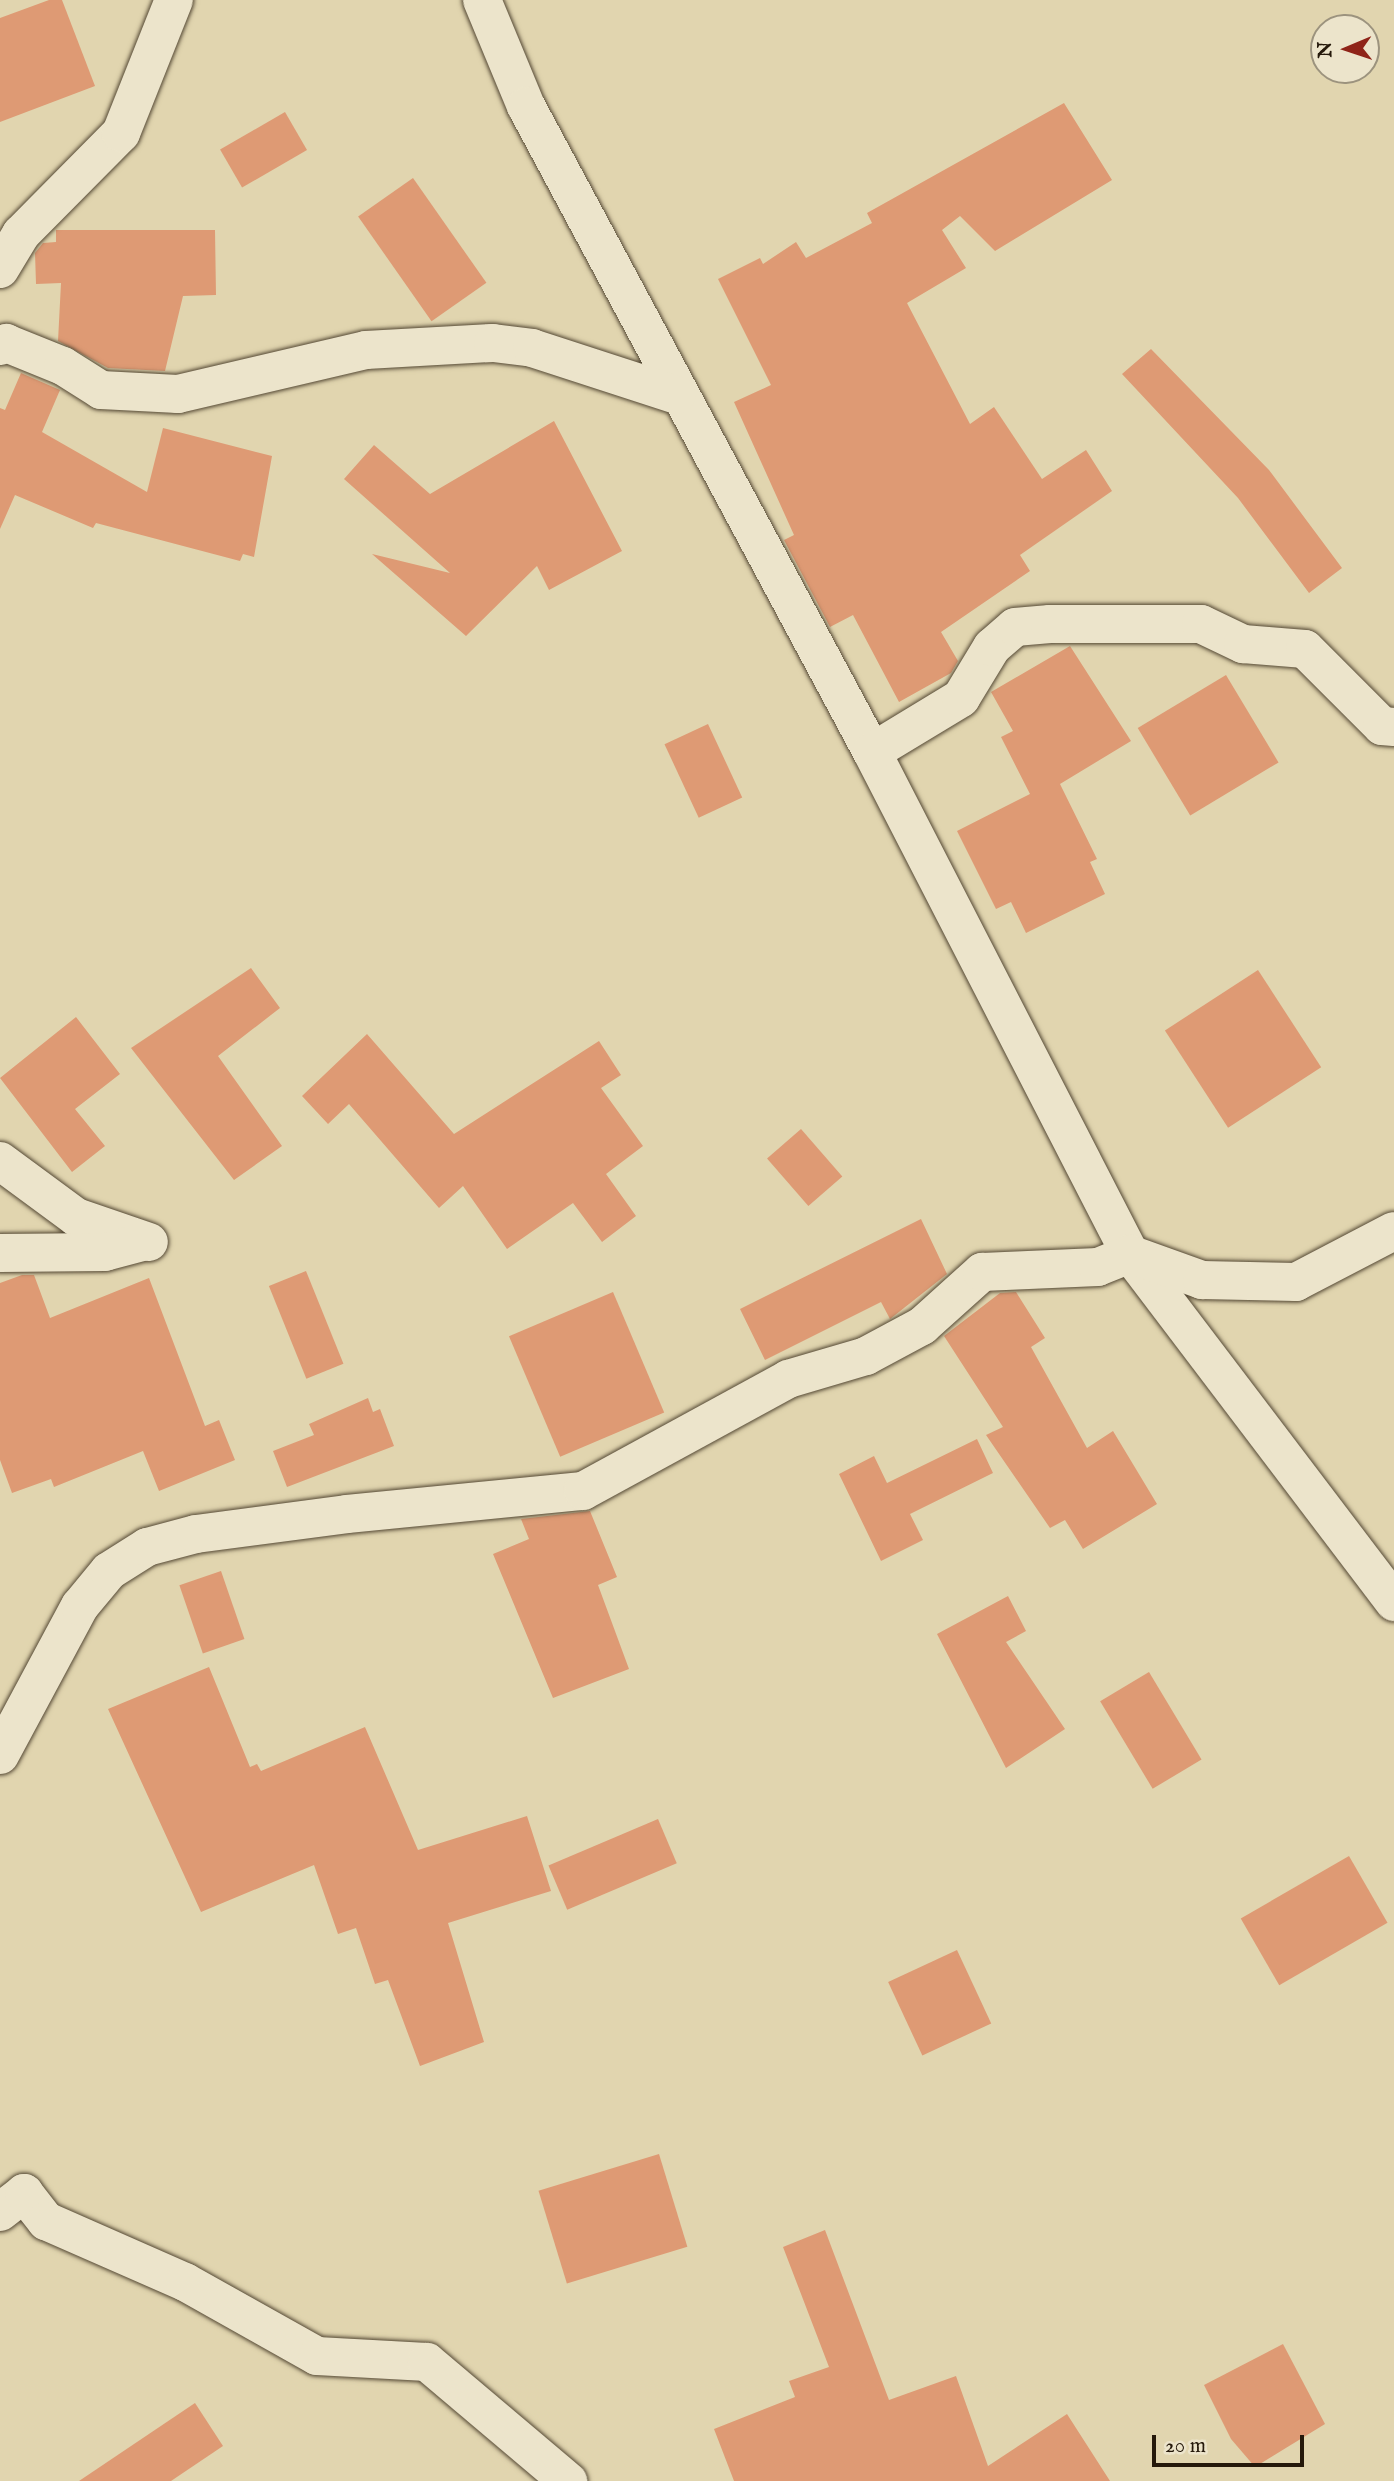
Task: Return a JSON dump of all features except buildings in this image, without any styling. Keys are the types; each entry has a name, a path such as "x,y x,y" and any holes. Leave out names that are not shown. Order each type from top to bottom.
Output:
{"street":[{"path":"0,269 21,234 121,133 174,0"},
{"path":"482,0 526,106 677,395 872,752 1130,1254 1394,1602"},
{"path":"0,346 6,343 63,366 101,390 178,394 366,350 493,343 532,348 677,395"},
{"path":"872,752 961,698 992,647 1015,627 1050,624 1201,624 1242,644 1305,649 1382,726 1394,727"},
{"path":"0,1161 76,1217 149,1242 105,1252 0,1252"},
{"path":"0,1755 80,1606 109,1571 148,1547 196,1534 348,1514 583,1492 788,1379 866,1356 922,1326 982,1272 1098,1267 1130,1254 1202,1280 1296,1282 1394,1231"},
{"path":"0,2212 24,2193 46,2221 185,2282 317,2356 427,2362 568,2481"}]}
